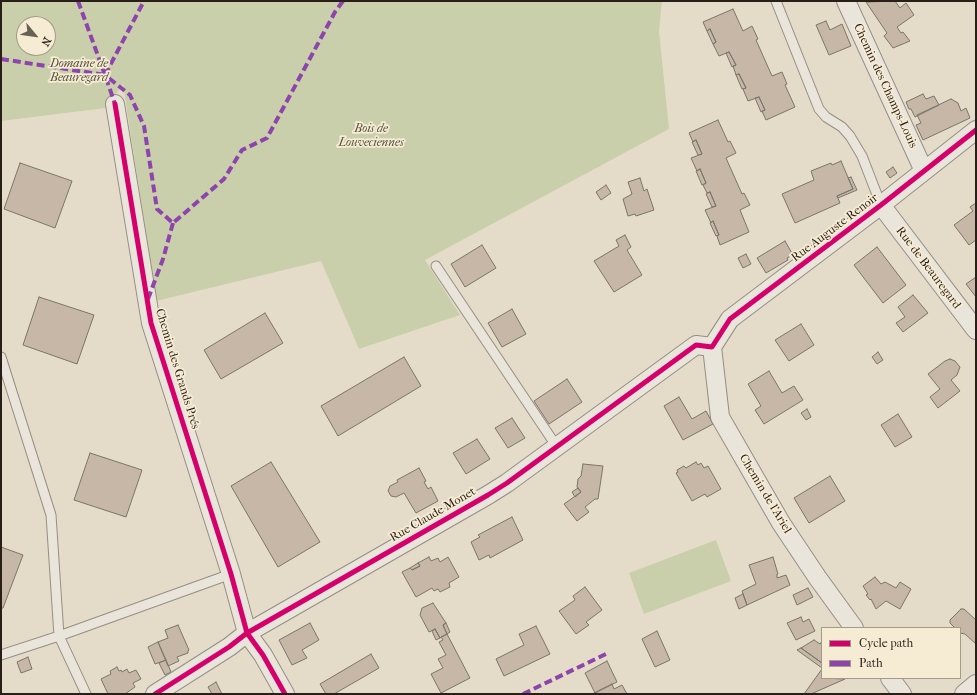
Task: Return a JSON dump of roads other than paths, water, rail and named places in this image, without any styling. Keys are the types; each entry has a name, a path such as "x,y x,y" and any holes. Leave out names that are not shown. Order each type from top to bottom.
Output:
{"street":[{"name":"Chemin des Champs-Louis","path":"846,1 924,171"},
{"name":"Chemin des Grands Prés","path":"115,104 151,323 231,574 247,633"},
{"name":"Rue Auguste Renoir","path":"712,347 730,319 976,130"},
{"name":"Rue de Beauregard","path":"880,205 976,330"},
{"name":"Rue Claude Monet","path":"155,694 229,647 247,633 488,495 557,447 696,345 712,347"},
{"name":"Chemin de l'Ariel","path":"712,347 720,417 781,523 817,577 853,627"},
{"path":"247,633 263,655 285,694"},
{"path":"964,694 976,684"}],"lane":[{"path":"776,1 819,109 826,117 842,127 850,136 862,156 880,205"},
{"path":"436,266 557,447"},
{"path":"1,357 51,516 59,636 86,694"},
{"path":"1,655 59,636 231,574"}],"park label":[{"name":"Domaine de Beauregard","path":"79,71"},
{"name":"Bois de Louveciennes","path":"371,136"}]}
